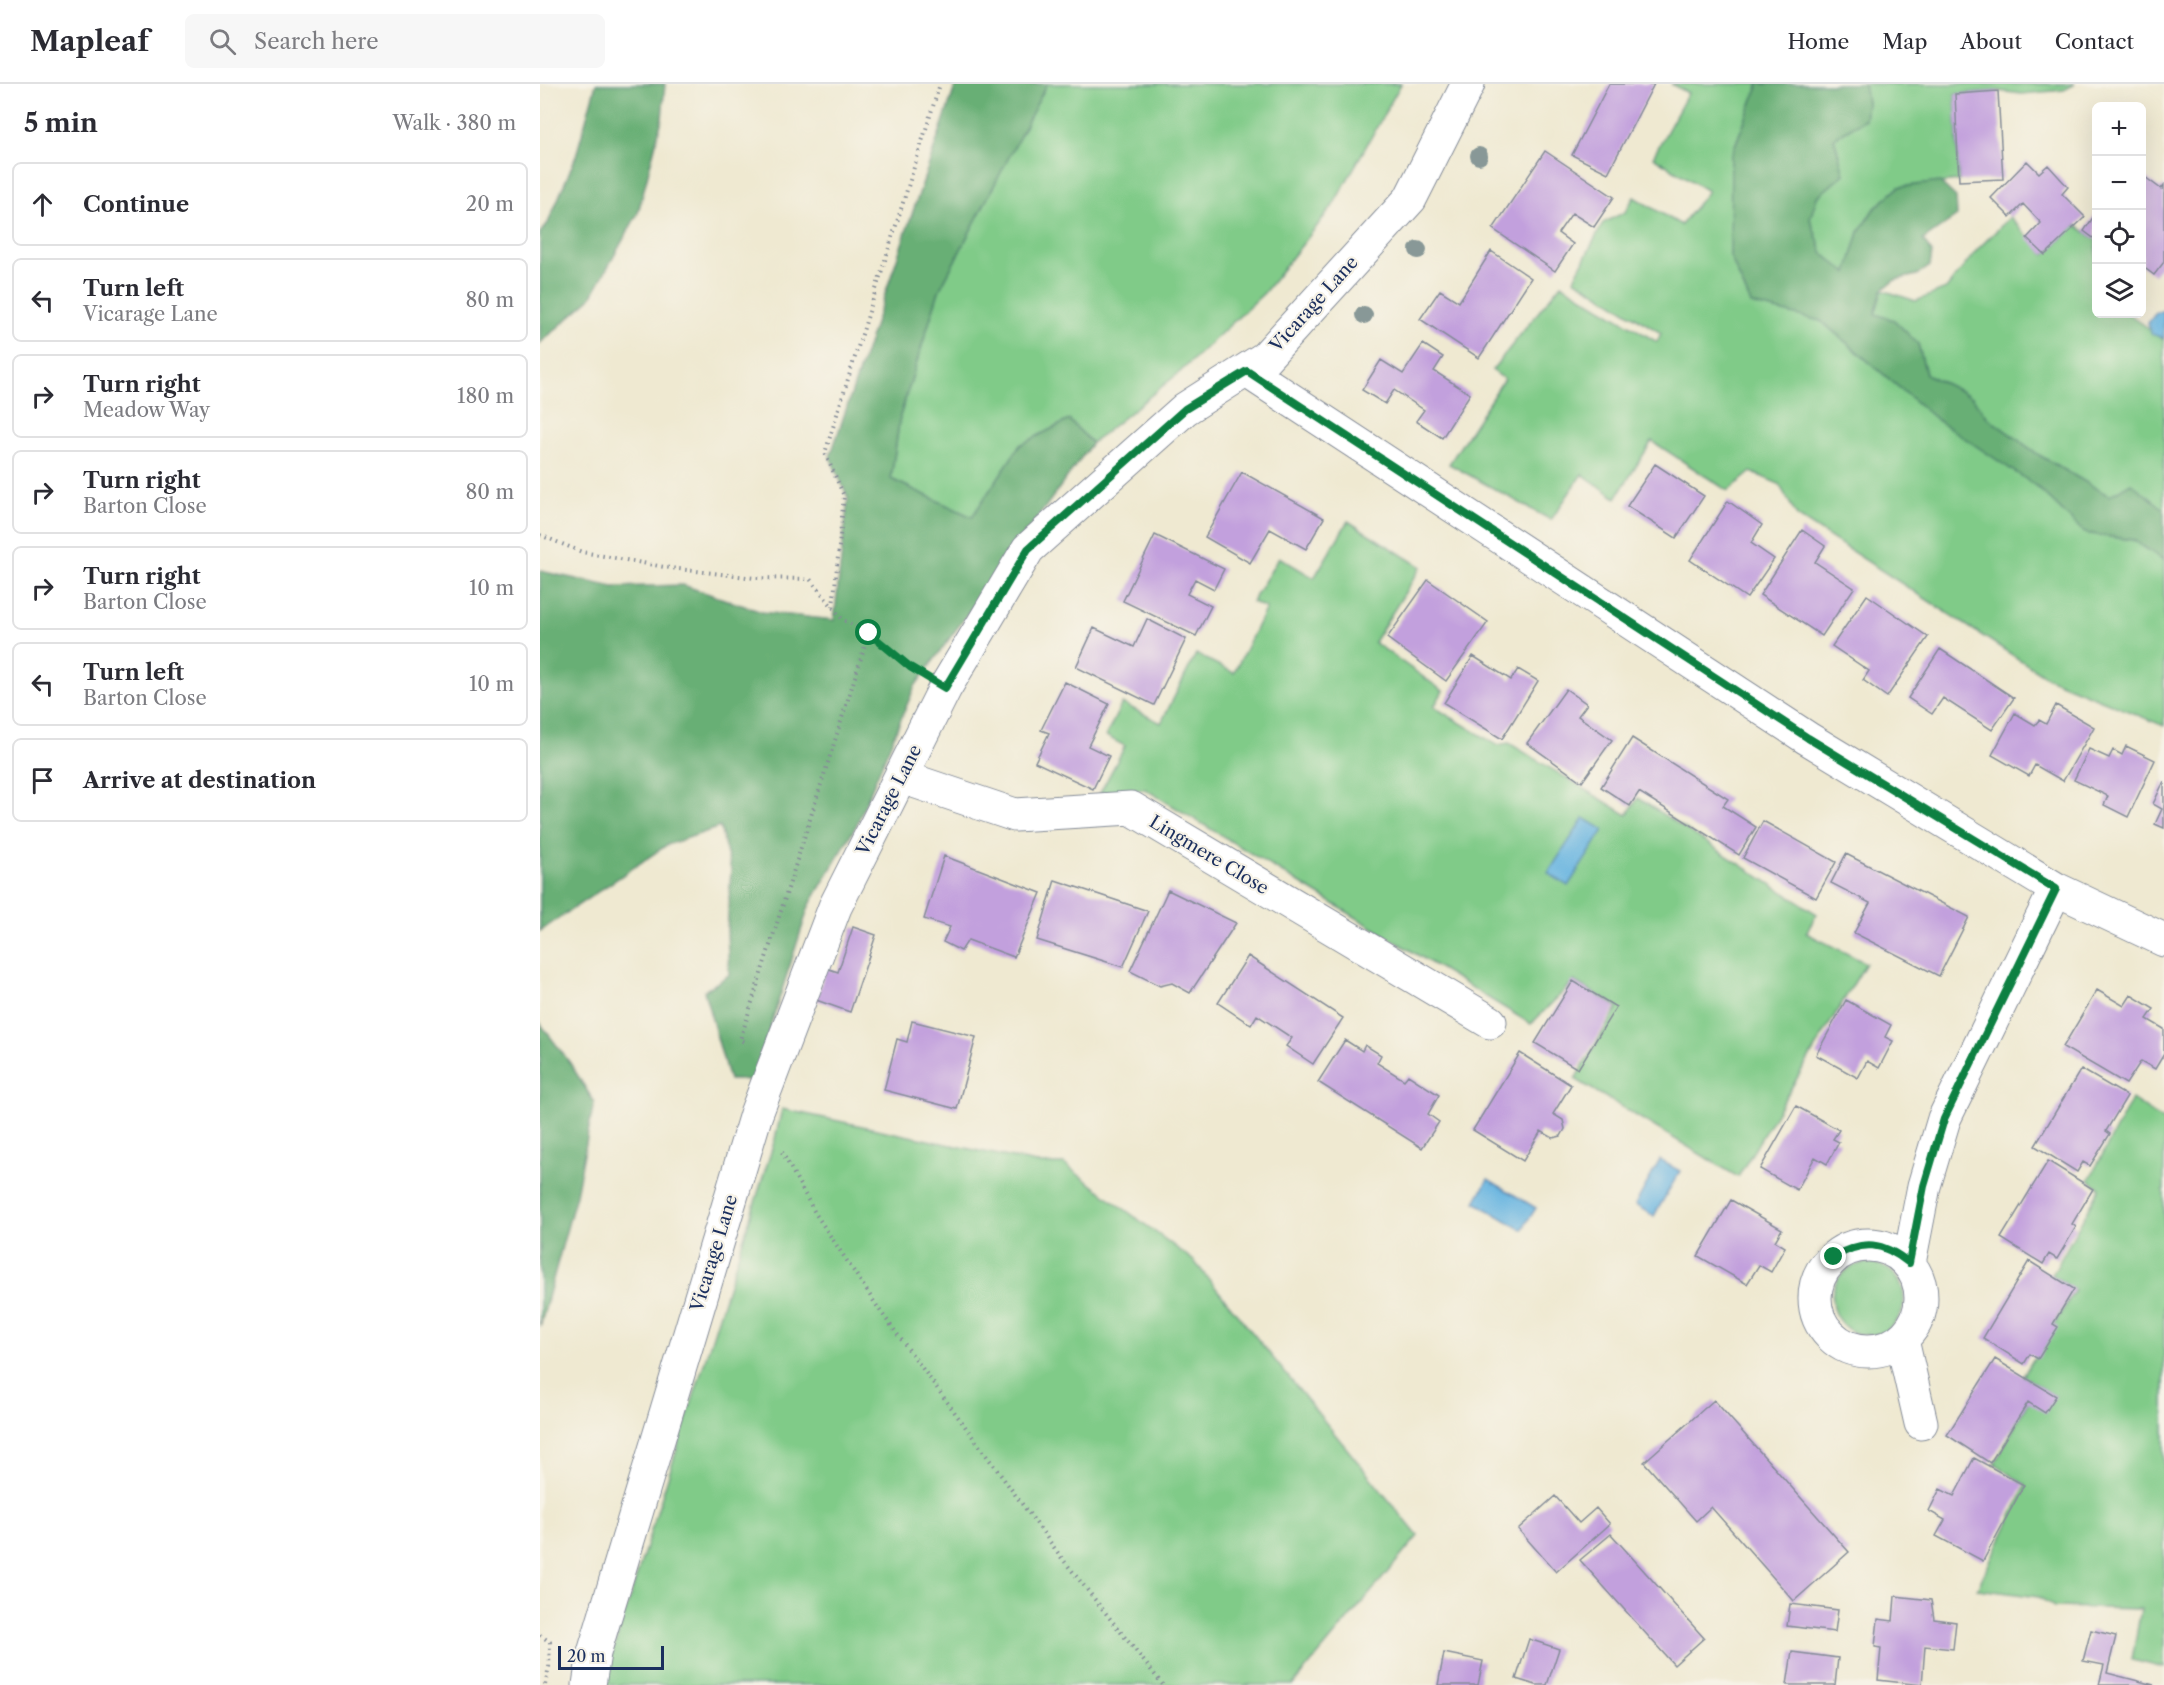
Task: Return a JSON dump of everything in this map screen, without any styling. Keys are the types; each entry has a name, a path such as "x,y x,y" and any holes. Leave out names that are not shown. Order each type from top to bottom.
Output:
{"street":[{"name":"Vicarage Lane","path":"589,1685 594,1653 756,1114 834,907 902,777 945,688 1028,549 1185,409 1265,358 1410,199 1468,84"},
{"path":"1247,371 1808,738 2056,889 2164,940"},
{"name":"Lingmere Close","path":"902,777 1015,815 1131,808 1490,1022"},
{"path":"1909,1263 1924,1186 1944,1119 2056,889"},
{"path":"1864,1245 1881,1246 1896,1253 1909,1263 1917,1278 1921,1294 1920,1311 1914,1326 1902,1340 1885,1349 1867,1351 1849,1348 1834,1338 1822,1324 1816,1307 1816,1288 1822,1271 1834,1257 1848,1248 1864,1245"},
{"path":"1902,1340 1921,1423"}],"path":[{"path":"833,607 844,496 825,453 940,84"},
{"path":"540,535 582,552 670,568 755,578 810,579 843,620 869,633 910,667 945,688"},
{"path":"748,1045 740,1040 869,633"},
{"path":"779,1146 815,1213 881,1312 1061,1557 1163,1685"},
{"path":"540,1635 550,1642 549,1667 545,1685"}],"green space":[{"path":"596,84 665,84 662,119 638,213 590,299 540,343 540,233 548,223 576,156"},
{"path":"956,84 1047,84 939,291 900,416 891,479 972,517 1020,445 1069,420 1092,443 915,686 856,826 809,906 753,1080 729,1080 704,991 729,975 727,931 731,870 720,827 667,845 540,931 540,571 613,587 683,585 762,612 834,620 848,498 830,457"},
{"path":"1047,84 1401,84 1332,207 1264,293 1180,372 1092,443 1069,420 1020,445 972,517 891,479 900,416 939,291"},
{"path":"1671,84 1759,84 1731,156 1751,304 1821,321 1936,419 2036,486 2085,533 2133,540 2164,560 2164,726 2048,678 1797,516 1779,484 1751,472 1728,491 1652,441 1616,498 1582,474 1551,520 1449,464 1504,379 1492,370 1561,284 1657,342 1661,333 1574,279 1603,223 1625,212 1634,197 1681,225 1708,191 1653,157 1688,93"},
{"path":"1759,84 1864,84 1867,103 1865,119 1834,138 1844,174 1817,197 1810,219 1823,254 1847,273 1859,232 1873,210 1899,187 1940,182 1956,197 1957,216 1923,240 1932,253 1930,266 1917,275 1895,280 1882,290 1875,314 1894,320 1918,344 1926,374 1972,397 1988,418 2039,455 2109,496 2131,483 2164,509 2164,560 2133,540 2085,533 2036,486 1936,419 1821,321 1751,304 1730,256 1731,156"},
{"path":"1864,84 2075,84 2064,90 2022,94 1998,91 1955,94 1959,181 1899,187 1873,210 1859,232 1847,274 1823,254 1810,219 1817,197 1844,174 1834,138 1865,119 1867,103"},
{"path":"2010,217 2045,255 2076,225 2092,237 2092,318 2134,318 2164,340 2164,509 2109,496 2039,455 1988,418 1972,397 1926,374 1918,344 1875,314 1882,290 1916,301 1946,289 1977,250"},
{"path":"1348,521 1421,567 1374,642 1443,691 1434,707 1497,745 1509,743 1627,815 1638,798 1817,914 1806,933 1866,963 1738,1177 1575,1079 1618,1007 1574,981 1531,1024 1145,789 1100,793 1125,746 1106,736 1122,703 1161,723 1196,654 1234,673 1266,608 1252,602 1279,557 1314,578"},
{"path":"540,1023 570,1063 594,1102 576,1195 540,1327"},
{"path":"2132,1099 2164,1121 2164,1668 2132,1660 2141,1609 2054,1607 2039,1597 1977,1589 2026,1486 1995,1463 2028,1402 2055,1396 2023,1376 2075,1290 2052,1275 2100,1188 2089,1180"},
{"path":"782,1109 1041,1164 1064,1164 1194,1261 1418,1536 1293,1685 606,1685 608,1667 775,1139"},
{"path":"1868,1263 1888,1269 1898,1279 1904,1299 1898,1319 1888,1329 1868,1335 1848,1329 1838,1319 1832,1299 1838,1279 1848,1269"}],"water":[{"path":"2164,310 2164,338 2151,334 2148,323 2156,313"},
{"path":"1584,818 1604,830 1568,886 1548,873"},
{"path":"1660,1160 1680,1171 1654,1216 1635,1205"},
{"path":"1488,1179 1536,1208 1522,1230 1475,1202"}],"building":[{"path":"1609,84 1654,84 1608,173 1572,155"},
{"path":"1998,91 2003,179 1959,181 1955,94"},
{"path":"1545,151 1614,197 1594,227 1572,213 1558,233 1573,244 1555,271 1493,229"},
{"path":"2027,161 2039,173 2048,165 2068,187 2062,194 2085,217 2045,255 2027,238 2041,223 2023,204 2010,217 1991,198"},
{"path":"2146,178 2161,189 2164,185 2164,262 2154,275 2146,269"},
{"path":"2092,219 2092,237 2084,231"},
{"path":"1491,251 1531,278 1479,358 1420,319 1440,290 1459,302"},
{"path":"1423,344 1443,357 1434,371 1470,394 1442,438 1416,421 1424,410 1394,390 1385,404 1362,390 1381,360 1403,374"},
{"path":"1655,464 1704,496 1676,538 1627,506"},
{"path":"1242,472 1324,518 1306,549 1270,529 1250,563 1205,537"},
{"path":"1728,501 1762,525 1751,543 1774,559 1747,598 1690,560"},
{"path":"1802,530 1825,546 1815,562 1854,588 1822,636 1760,595"},
{"path":"1155,535 1224,569 1214,589 1195,579 1187,594 1211,606 1196,636 1123,601"},
{"path":"1428,580 1488,622 1446,681 1387,638"},
{"path":"1867,595 1928,637 1887,697 1863,680 1869,671 1832,646"},
{"path":"1147,619 1186,639 1154,705 1076,667 1094,628 1134,647"},
{"path":"1940,649 2014,698 1992,730 1943,698 1932,714 1908,698"},
{"path":"1473,656 1511,680 1518,669 1538,681 1502,739 1444,703"},
{"path":"1065,682 1109,704 1088,746 1109,756 1093,789 1035,762 1049,733 1041,730"},
{"path":"1566,689 1587,704 1578,716 1612,740 1582,782 1527,743"},
{"path":"2056,705 2094,727 2063,781 2035,765 2029,776 1992,755 2015,713 2035,725 2039,720 2046,724"},
{"path":"1632,738 1728,799 1723,806 1756,827 1739,855 1639,792 1630,806 1601,787"},
{"path":"2126,746 2155,760 2128,817 2104,805 2108,796 2074,780 2089,749 2109,758 2113,750 2122,755"},
{"path":"2164,781 2164,828 2155,824 2162,809 2153,804"},
{"path":"1763,821 1836,862 1816,898 1743,858"},
{"path":"1846,854 1969,917 1939,976 1854,933 1870,903 1831,883"},
{"path":"944,856 1041,893 1014,957 968,940 961,951 943,942 950,927 924,919"},
{"path":"1055,880 1148,911 1123,967 1037,940"},
{"path":"1168,890 1236,923 1190,993 1172,983 1160,986 1130,971"},
{"path":"853,927 876,935 850,1012 816,1000 826,968 838,972"},
{"path":"1248,956 1343,1018 1313,1064 1286,1046 1292,1038 1257,1015 1251,1025 1218,1003"},
{"path":"1573,981 1616,1007 1578,1069 1535,1043"},
{"path":"2097,990 2124,1006 2131,995 2154,1009 2147,1019 2164,1029 2164,1054 2155,1069 2141,1061 2126,1084 2063,1047"},
{"path":"1846,1000 1891,1025 1885,1037 1893,1041 1879,1068 1867,1061 1858,1078 1816,1055"},
{"path":"912,1021 976,1037 957,1109 884,1090 897,1039 907,1042"},
{"path":"1345,1040 1362,1051 1365,1045 1381,1055 1377,1063 1404,1080 1408,1075 1439,1095 1428,1114 1439,1122 1422,1148 1318,1082"},
{"path":"1520,1053 1571,1085 1553,1114 1563,1120 1565,1129 1561,1136 1553,1138 1541,1131 1523,1161 1473,1130"},
{"path":"2081,1069 2127,1096 2106,1131 2110,1134 2090,1166 2083,1162 2077,1172 2035,1146"},
{"path":"1796,1106 1839,1130 1833,1139 1839,1142 1827,1164 1815,1157 1797,1190 1760,1169"},
{"path":"2048,1161 2093,1189 2072,1224 2076,1227 2057,1259 2049,1254 2043,1264 2001,1238"},
{"path":"1731,1200 1782,1229 1775,1241 1785,1247 1771,1272 1759,1265 1747,1284 1698,1256"},
{"path":"2029,1261 2074,1289 2053,1324 2058,1327 2038,1359 2030,1354 2024,1364 1983,1338"},
{"path":"1995,1359 2056,1396 2045,1413 2028,1402 1990,1463 1947,1435"},
{"path":"1714,1400 1849,1552 1794,1601 1711,1507 1696,1521 1644,1462"},
{"path":"1974,1458 2024,1485 1983,1561 1936,1536 1945,1520 1929,1511 1940,1489 1954,1496"},
{"path":"1555,1496 1579,1523 1596,1508 1610,1524 1556,1572 1518,1529"},
{"path":"1611,1534 1704,1638 1674,1665 1580,1560"},
{"path":"1895,1596 1931,1600 1934,1619 1956,1622 1953,1649 1925,1646 1922,1685 1878,1680 1881,1648 1875,1647 1878,1619 1893,1621"},
{"path":"1790,1604 1838,1610 1835,1632 1787,1626"},
{"path":"2091,1630 2116,1636 2107,1673 2154,1685 2099,1685 2104,1665 2083,1661"},
{"path":"1529,1639 1559,1649 1547,1685 1536,1685 1516,1679"},
{"path":"1792,1652 1838,1658 1835,1685 1787,1685"},
{"path":"1444,1653 1483,1661 1478,1685 1438,1685"}],"route":[{"path":"869,633 910,667 945,688 1028,549 1185,409 1247,371 1808,738 2056,889 1944,1119 1924,1186 1909,1263 1896,1253 1881,1246 1864,1245 1848,1248 1834,1257"}]}
